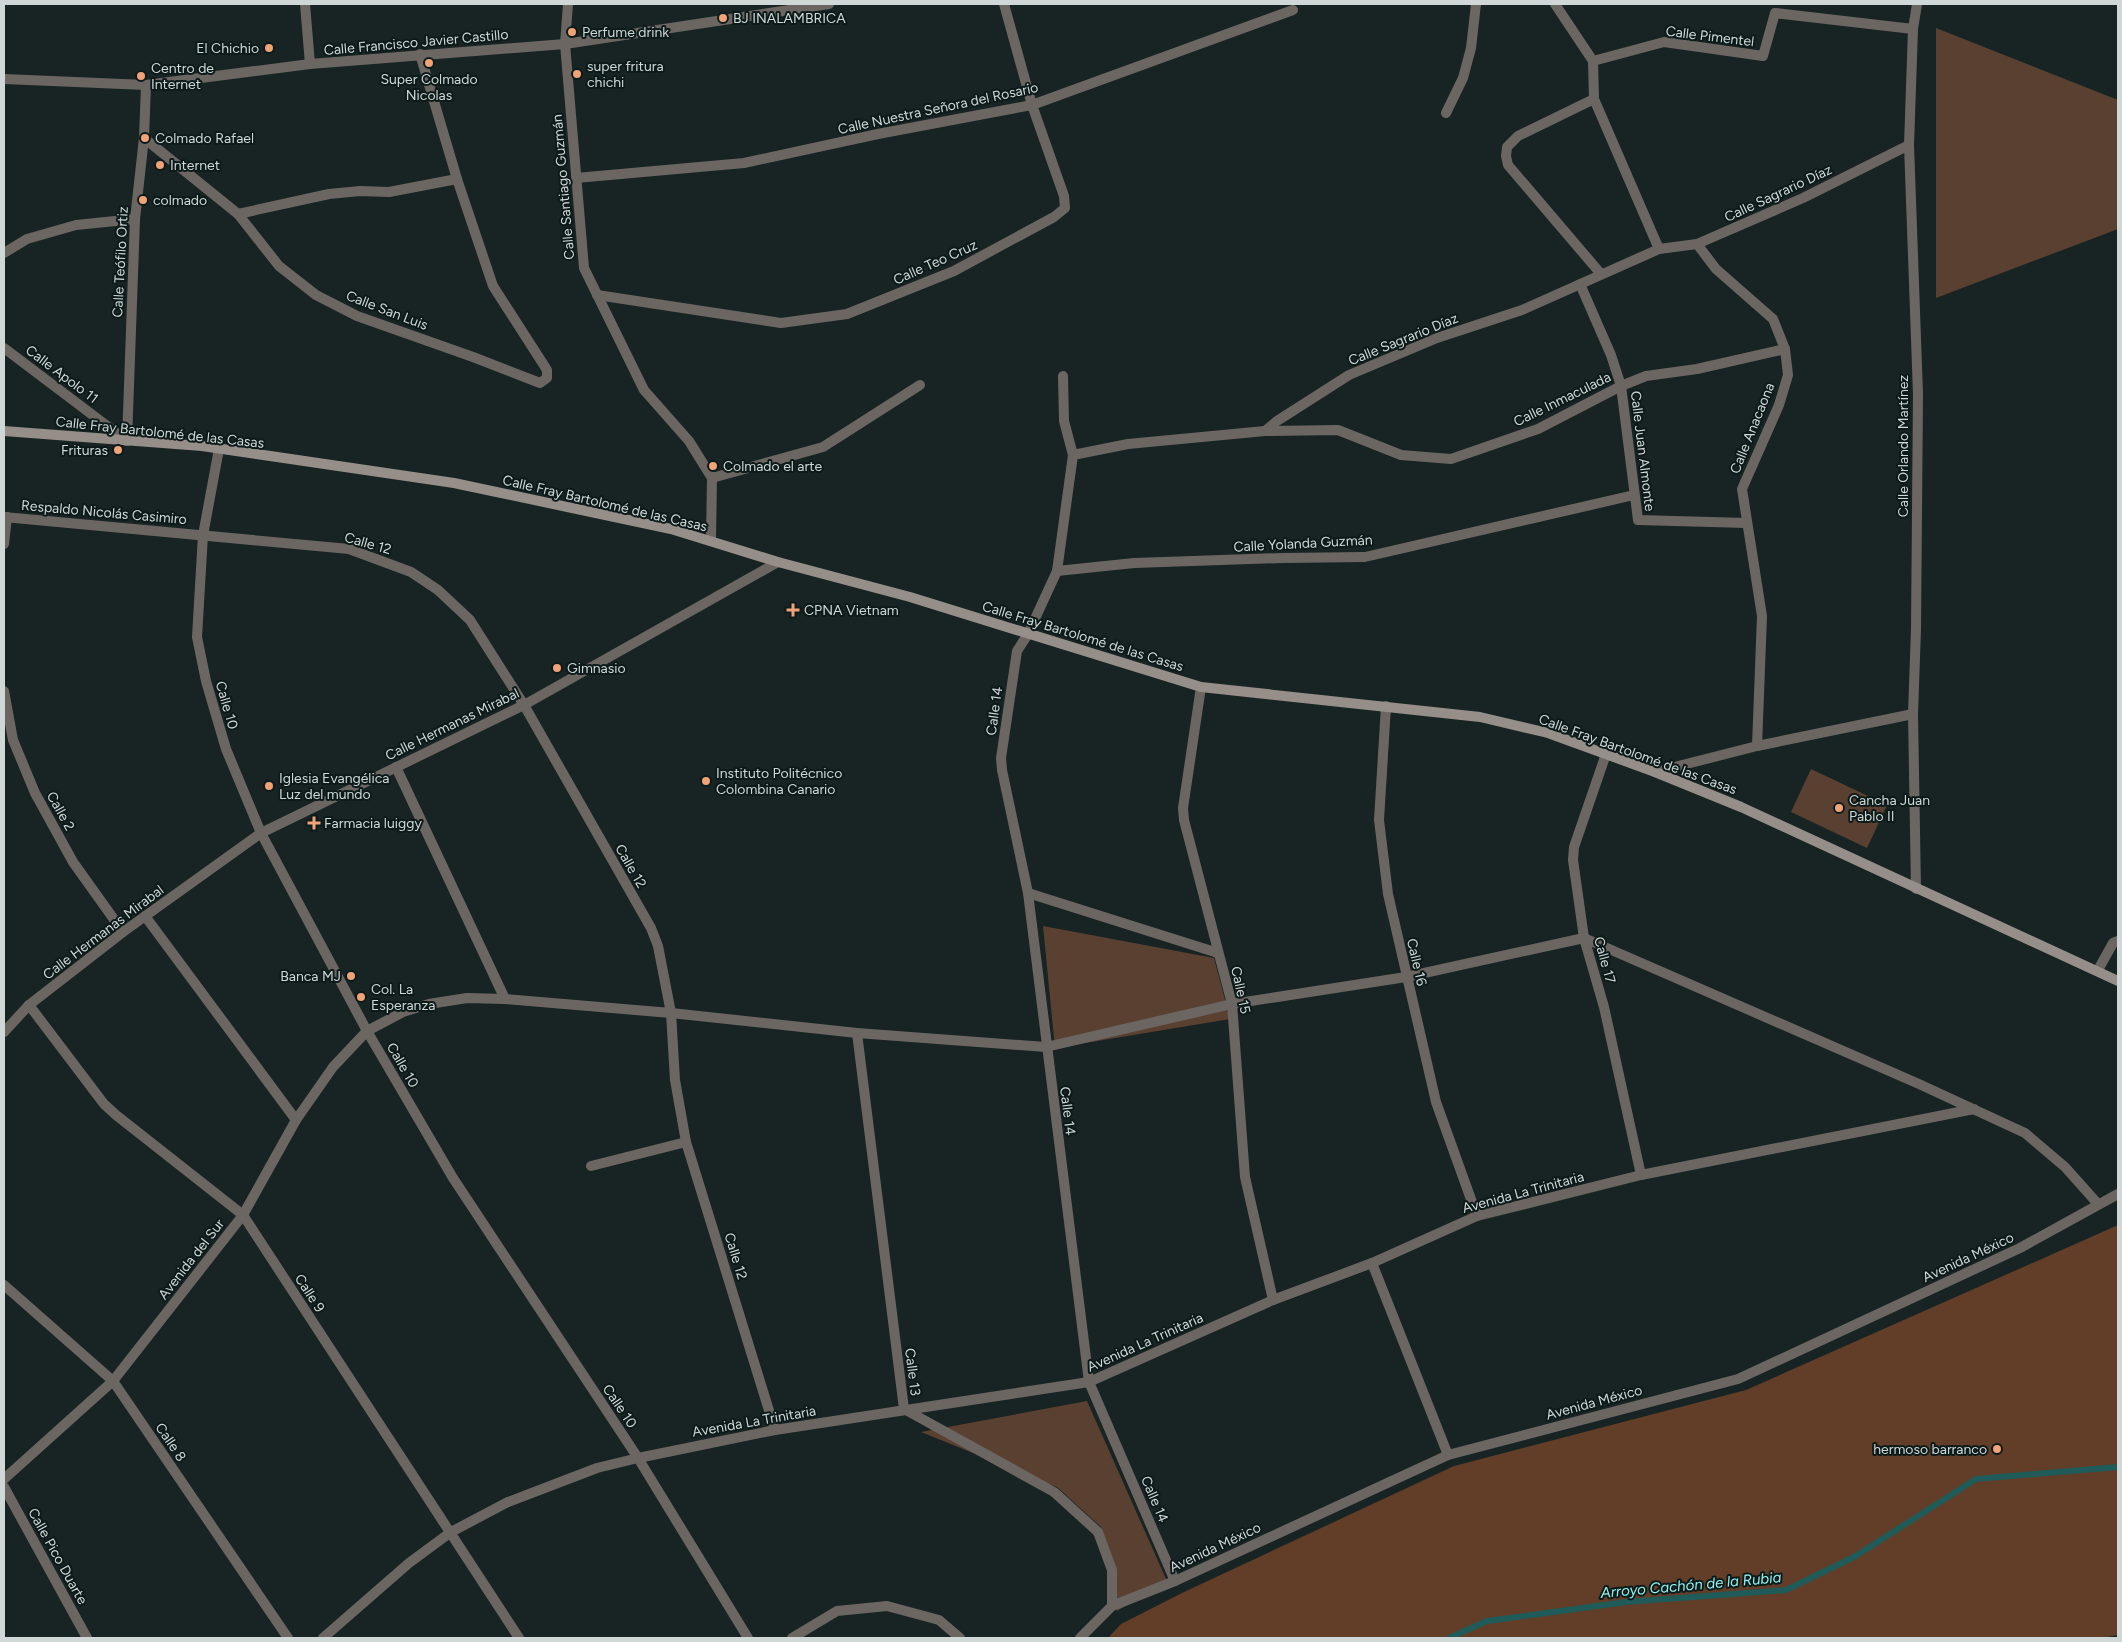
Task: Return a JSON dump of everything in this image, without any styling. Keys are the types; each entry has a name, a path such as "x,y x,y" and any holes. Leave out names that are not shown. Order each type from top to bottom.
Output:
{"main road":[{"name":"Calle Fray Bartolomé de las Casas","path":"4,431 219,448 454,483 670,529 711,540 778,562 910,597 1201,687 1480,717 1548,733 1655,772 1741,807 1916,889 2098,970 2118,981"}],"street":[{"path":"305,4 310,64"},
{"name":"Calle Santiago Guzmán","path":"568,4 564,44 584,268 644,390 689,441 712,478"},
{"name":"Calle Francisco Javier Castillo","path":"4,79 146,85 310,64 564,44 829,4"},
{"name":"Calle Teo Cruz","path":"597,295 780,323 847,314 954,271 1054,217 1065,208 1064,196 1032,106 1004,4"},
{"path":"1446,113 1463,78 1471,48 1476,4"},
{"path":"1555,4 1593,62 1594,98 1660,249"},
{"name":"Calle Orlando Martínez","path":"1916,889 1913,714 1916,629 1918,394 1909,145 1913,29 1918,4"},
{"name":"Calle Nuestra Señora del Rosario","path":"576,178 744,164 878,134 1032,106 1293,10"},
{"name":"Calle Pimentel","path":"1593,62 1664,42 1763,56 1776,13 1913,29"},
{"path":"238,214 329,194 360,191 389,192 457,179 420,54"},
{"name":"Calle Teófilo Ortiz","path":"127,441 135,219 144,138 146,85"},
{"path":"1594,98 1518,136 1507,147 1506,156 1508,165 1601,274"},
{"name":"Calle San Luis","path":"144,138 238,214 279,266 316,295 356,316 473,357 540,383 547,378 547,370 492,286 457,179"},
{"name":"Calle Sagrario Díaz","path":"1266,431 1277,421 1349,375 1437,338 1522,310 1660,249 1697,244 1803,198 1909,145"},
{"path":"4,253 27,239 76,226 135,219"},
{"name":"Calle Anacaona","path":"1697,244 1716,269 1773,319 1785,349 1788,375 1779,405 1742,489 1762,616 1757,746"},
{"name":"Calle Juan Almonte","path":"1580,284 1611,356 1621,386 1638,520 1747,523"},
{"name":"Calle Apolo 11","path":"4,348 127,441"},
{"name":"Calle Inmaculada","path":"1266,431 1338,430 1401,454 1451,459 1538,429 1621,386 1646,376 1697,369 1785,349"},
{"path":"1028,634 1057,571 1073,455 1064,421 1063,376"},
{"path":"711,540 712,478 823,447 920,385"},
{"path":"1073,455 1128,444 1266,431"},
{"name":"Calle 10","path":"219,448 203,535 197,637 206,681 226,749 261,833 367,1031 452,1178 638,1458 748,1638"},
{"name":"Calle Yolanda Guzmán","path":"1057,571 1134,564 1364,557 1634,495"},
{"path":"4,544 6,518"},
{"name":"Respaldo Nicolás Casimiro","path":"6,518 203,535"},
{"name":"Calle 12","path":"203,535 349,549 411,572 438,590 470,620 524,705 651,928 658,946 670,1013 675,1080 686,1142 775,1430"},
{"name":"Calle Hermanas Mirabal","path":"4,1032 29,1006 123,932 261,833 524,705 778,562"},
{"name":"Calle 14","path":"1028,634 1018,651 1014,668 1001,758 1028,893 1089,1382 1175,1581"},
{"name":"Calle 15","path":"1201,687 1183,808 1184,820 1232,1004 1245,1177 1273,1300"},
{"name":"Calle 2","path":"4,691 13,740 35,793 73,862 123,932"},
{"name":"Calle 16","path":"1386,706 1379,820 1388,894 1436,1102 1477,1216"},
{"path":"1655,772 1757,746 1913,714"},
{"name":"Calle 17","path":"1606,754 1574,847 1573,860 1584,938 1604,1007 1641,1175"},
{"path":"396,767 505,999"},
{"path":"1028,893 1218,953"},
{"path":"145,916 296,1120"},
{"path":"1584,938 2025,1133 2065,1167 2098,1204"},
{"name":"Avenida del Sur","path":"4,1479 113,1381 243,1215 296,1120 332,1067 367,1031 403,1012 429,1004 467,998 505,999 670,1013 857,1033 1046,1047 1232,1004 1406,976 1584,938"},
{"path":"2098,970 2113,943 2118,941"},
{"name":"Calle 9","path":"29,1006 104,1104 243,1215 452,1532 519,1638"},
{"name":"Calle 13","path":"857,1033 904,1409 1054,1492 1098,1532 1112,1570 1112,1606"},
{"name":"Avenida La Trinitaria","path":"323,1638 408,1562 452,1532 508,1502 556,1482 597,1468 775,1430 1089,1382 1273,1300 1372,1263 1477,1216 1641,1175 1974,1109"},
{"path":"590,1166 686,1142"},
{"name":"Avenida México","path":"1080,1638 1112,1606 1175,1581 1448,1455 1738,1379 2020,1248 2118,1194"},
{"path":"1372,1263 1448,1455"},
{"name":"Calle 8","path":"4,1285 113,1381 288,1638"},
{"name":"Calle Pico Duarte","path":"4,1487 88,1638"},
{"path":"792,1638 837,1611 887,1606 939,1620 960,1638"}],"shaded area":[{"path":"1936,28 2118,100 2118,229 1936,298"},
{"name":"Cancha Juan Pablo II","path":"1811,769 1887,805 1867,848 1791,812"},
{"path":"1043,926 1214,958 1230,1019 1055,1048"},
{"path":"2118,1225 2118,1635 2102,1638 1108,1638 1121,1624 1184,1592 1454,1466 1746,1390"},
{"path":"1087,1401 1167,1581 1117,1611 1117,1570 1101,1527 1057,1487 921,1432"}],"waterway":[{"name":"Arroyo Cachón de la Rubia","path":"1449,1638 1487,1621 1626,1602 1786,1590 1854,1557 1976,1479 2118,1467"}],"place":[{"name":"BJ INALAMBRICA","path":"723,18"},
{"name":"Perfume drink","path":"572,32"},
{"name":"El Chichio","path":"269,48"},
{"name":"Super Colmado Nicolas","path":"429,63"},
{"name":"super fritura chichi","path":"577,74"},
{"name":"Centro de Internet","path":"141,76"},
{"name":"Colmado Rafael","path":"145,138"},
{"name":"Internet","path":"160,165"},
{"name":"colmado","path":"143,200"},
{"name":"Frituras","path":"118,450"},
{"name":"Colmado el arte","path":"713,466"},
{"name":"CPNA Vietnam","path":"793,610"},
{"name":"Gimnasio","path":"557,668"},
{"name":"Instituto Politécnico Colombina Canario","path":"706,781"},
{"name":"Iglesia Evangélica Luz del mundo","path":"269,786"},
{"name":"Cancha Juan Pablo II","path":"1839,808"},
{"name":"Farmacia luiggy","path":"314,823"},
{"name":"Banca MJ","path":"351,976"},
{"name":"Col. La Esperanza","path":"361,997"},
{"name":"hermoso barranco","path":"1997,1449"}]}
